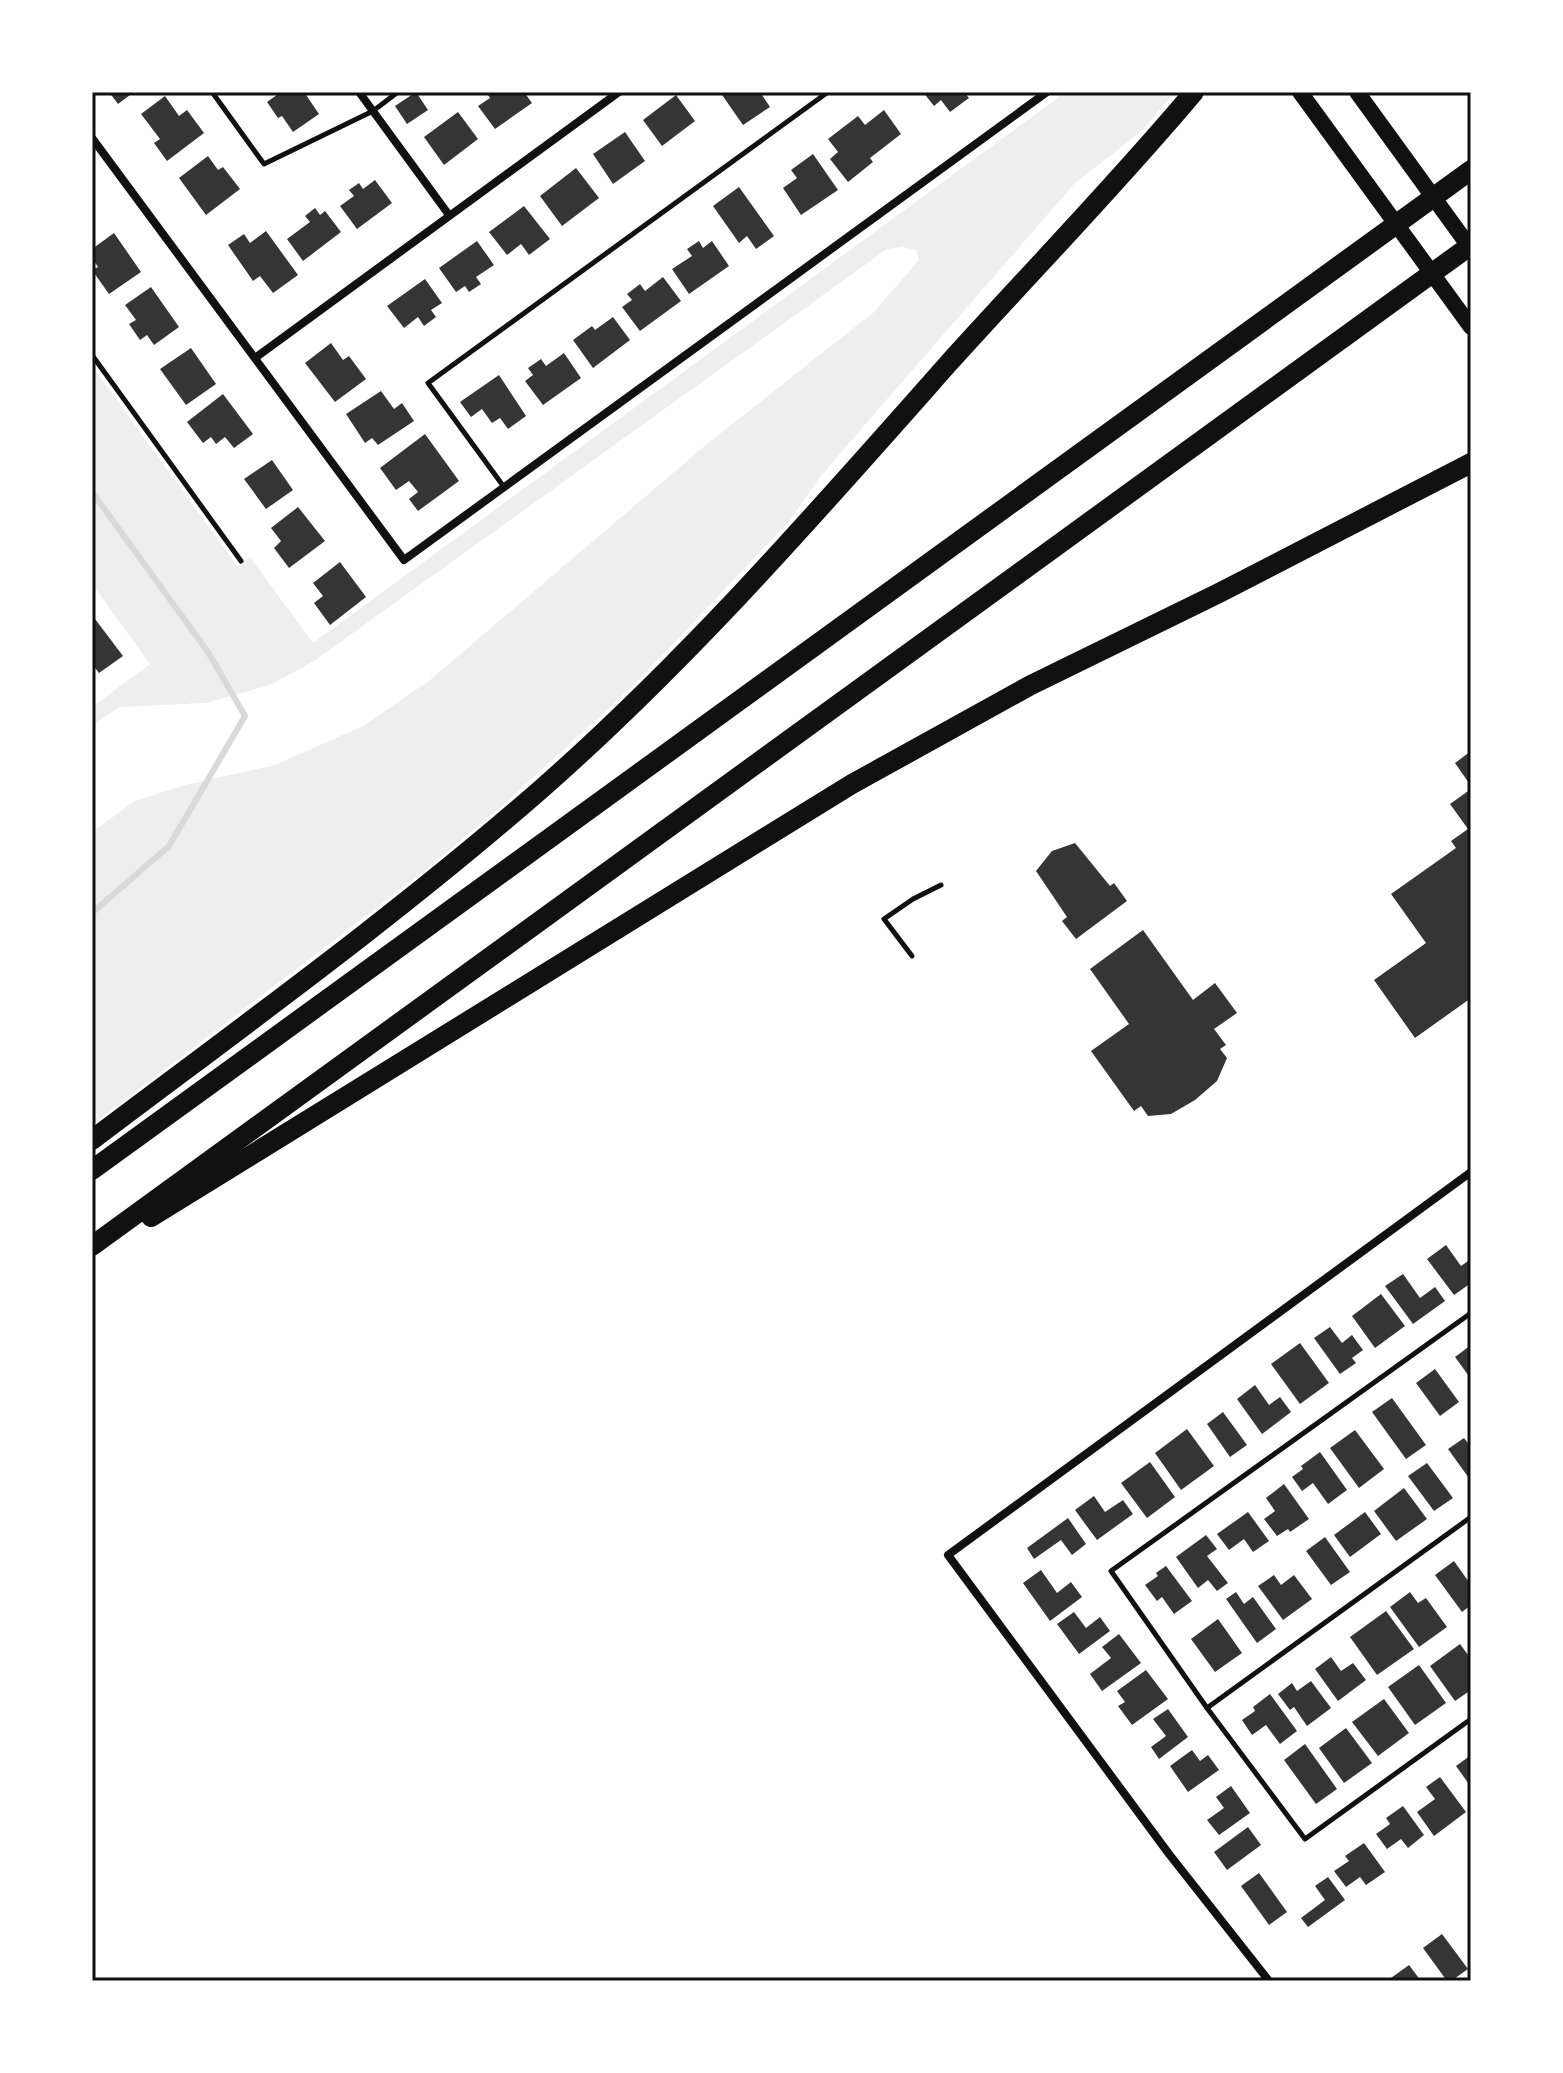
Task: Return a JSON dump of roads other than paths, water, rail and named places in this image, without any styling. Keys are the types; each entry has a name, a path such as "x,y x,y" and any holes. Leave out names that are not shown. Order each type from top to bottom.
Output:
{"highway":[{"path":"92,1140 430,883 541,789 651,687 804,526 1194,92"},
{"path":"92,1170 1471,170"},
{"path":"92,1249 1471,247"},
{"path":"92,1249 209,1184 852,784 1031,685 1219,593 1471,463"}],"main road":[{"path":"1300,92 1471,327"},
{"path":"1357,92 1471,247"}],"street":[{"path":"359,92 449,215"},
{"path":"255,358 619,92"},
{"path":"92,138 404,560 1047,92"},
{"path":"1269,1981 1169,1854 948,1555 1471,1172"}],"lane":[{"path":"212,92 264,164 373,111 398,92"},
{"path":"504,487 428,383 828,92"},
{"path":"92,355 241,561"},
{"path":"912,956 884,919 941,885"},
{"path":"1471,1313 1111,1571 1207,1708 1305,1839 1471,1719"},
{"path":"1207,1708 1471,1517"}],"waterway":[{"path":"92,492 208,652 245,716 169,846 92,913"}]}
